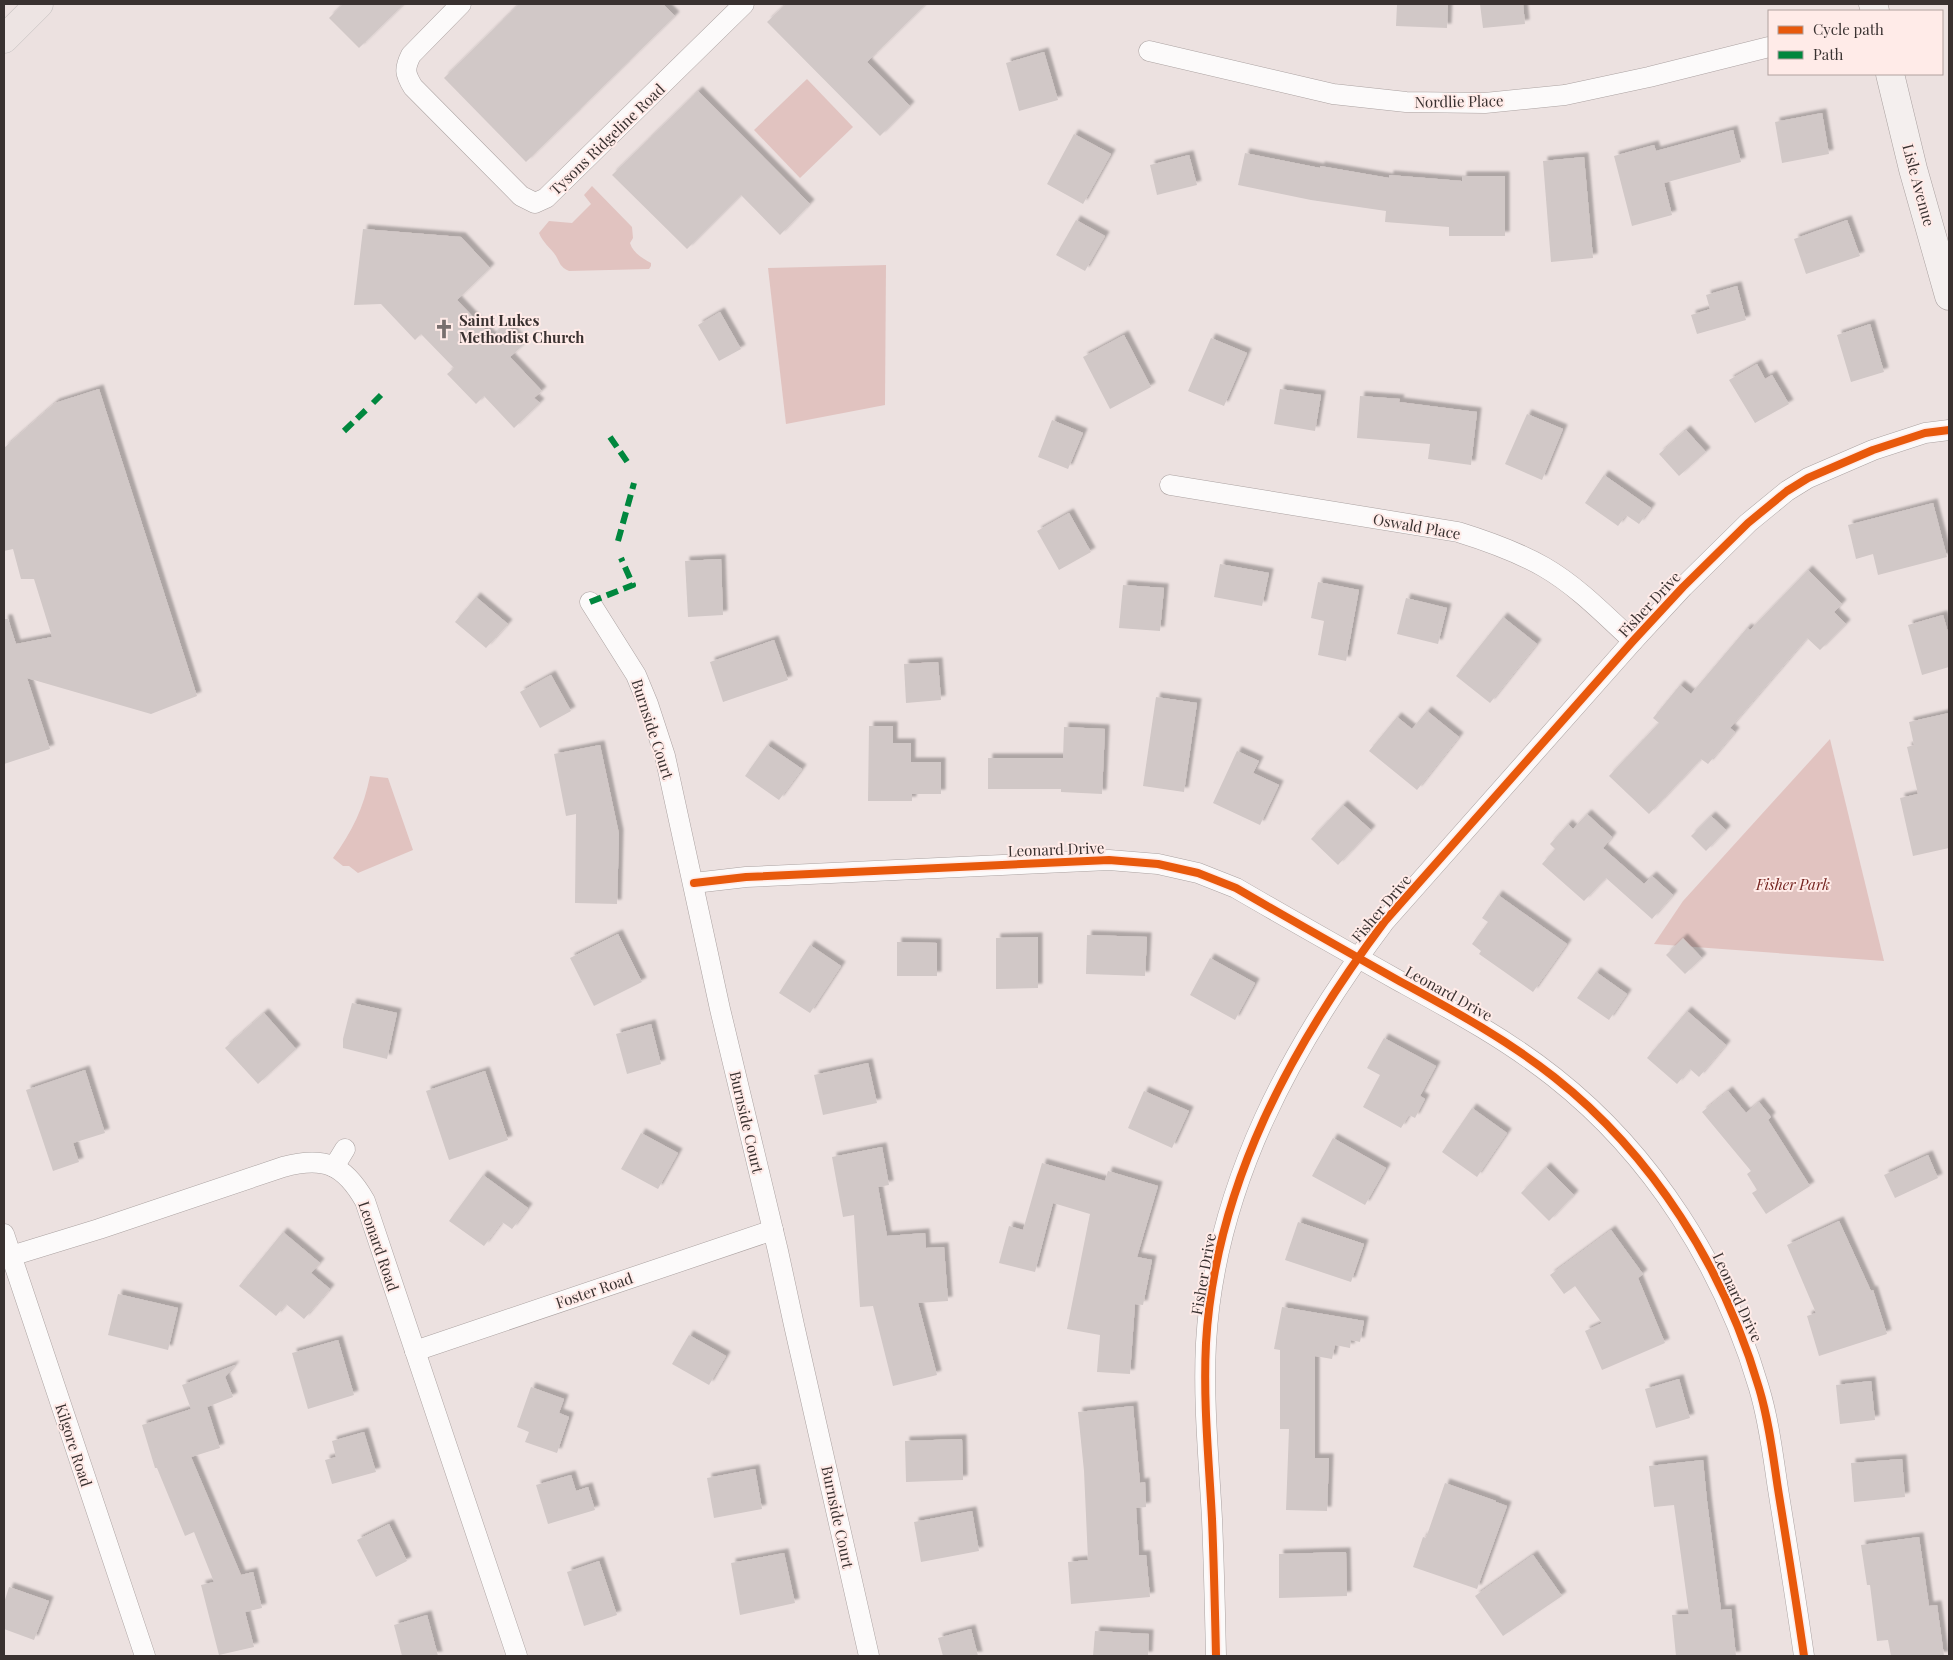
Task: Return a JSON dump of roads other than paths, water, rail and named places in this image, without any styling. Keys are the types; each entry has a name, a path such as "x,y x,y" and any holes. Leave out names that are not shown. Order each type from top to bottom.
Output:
{"main road":[{"path":"4,39 39,4"}],"street":[{"name":"Tysons Ridgeline Road","path":"461,4 411,55 406,65 405,74 413,87 521,196 535,202 546,198 744,4"},
{"name":"Nordlie Place","path":"1148,51 1333,94 1406,102 1485,103 1565,95 1768,47"},
{"name":"Lisle Avenue","path":"1890,75 1949,296"},
{"name":"Fisher Drive","path":"1216,1656 1212,1520 1206,1420 1206,1343 1214,1277 1229,1211 1246,1158 1281,1084 1320,1017 1358,957 1392,913 1633,641 1683,587 1748,523 1787,491 1808,478 1873,450 1925,433 1949,430"},
{"name":"Oswald Place","path":"1170,485 1458,532 1503,546 1544,567 1581,593 1633,641"},
{"name":"Burnside Court","path":"590,602 636,675 648,704 665,756 720,1009 869,1656"},
{"name":"Leonard Drive","path":"694,883 746,877 1109,860 1158,864 1198,873 1236,888 1490,1031 1554,1077 1609,1127 1672,1203 1706,1258 1726,1298 1746,1348 1760,1391 1773,1454 1804,1656"},
{"path":"334,1167 345,1149"},
{"name":"Leonard Road","path":"11,1256 99,1229 283,1166 305,1161 319,1162 334,1167 345,1174 355,1184 365,1201 517,1656"},
{"name":"Foster Road","path":"415,1351 772,1230"},
{"name":"Kilgore Road","path":"4,1234 145,1656"}],"place":[{"name":"Saint Lukes Methodist Church","path":"444,329"}],"park label":[{"name":"Fisher Park","path":"1793,884"}]}
